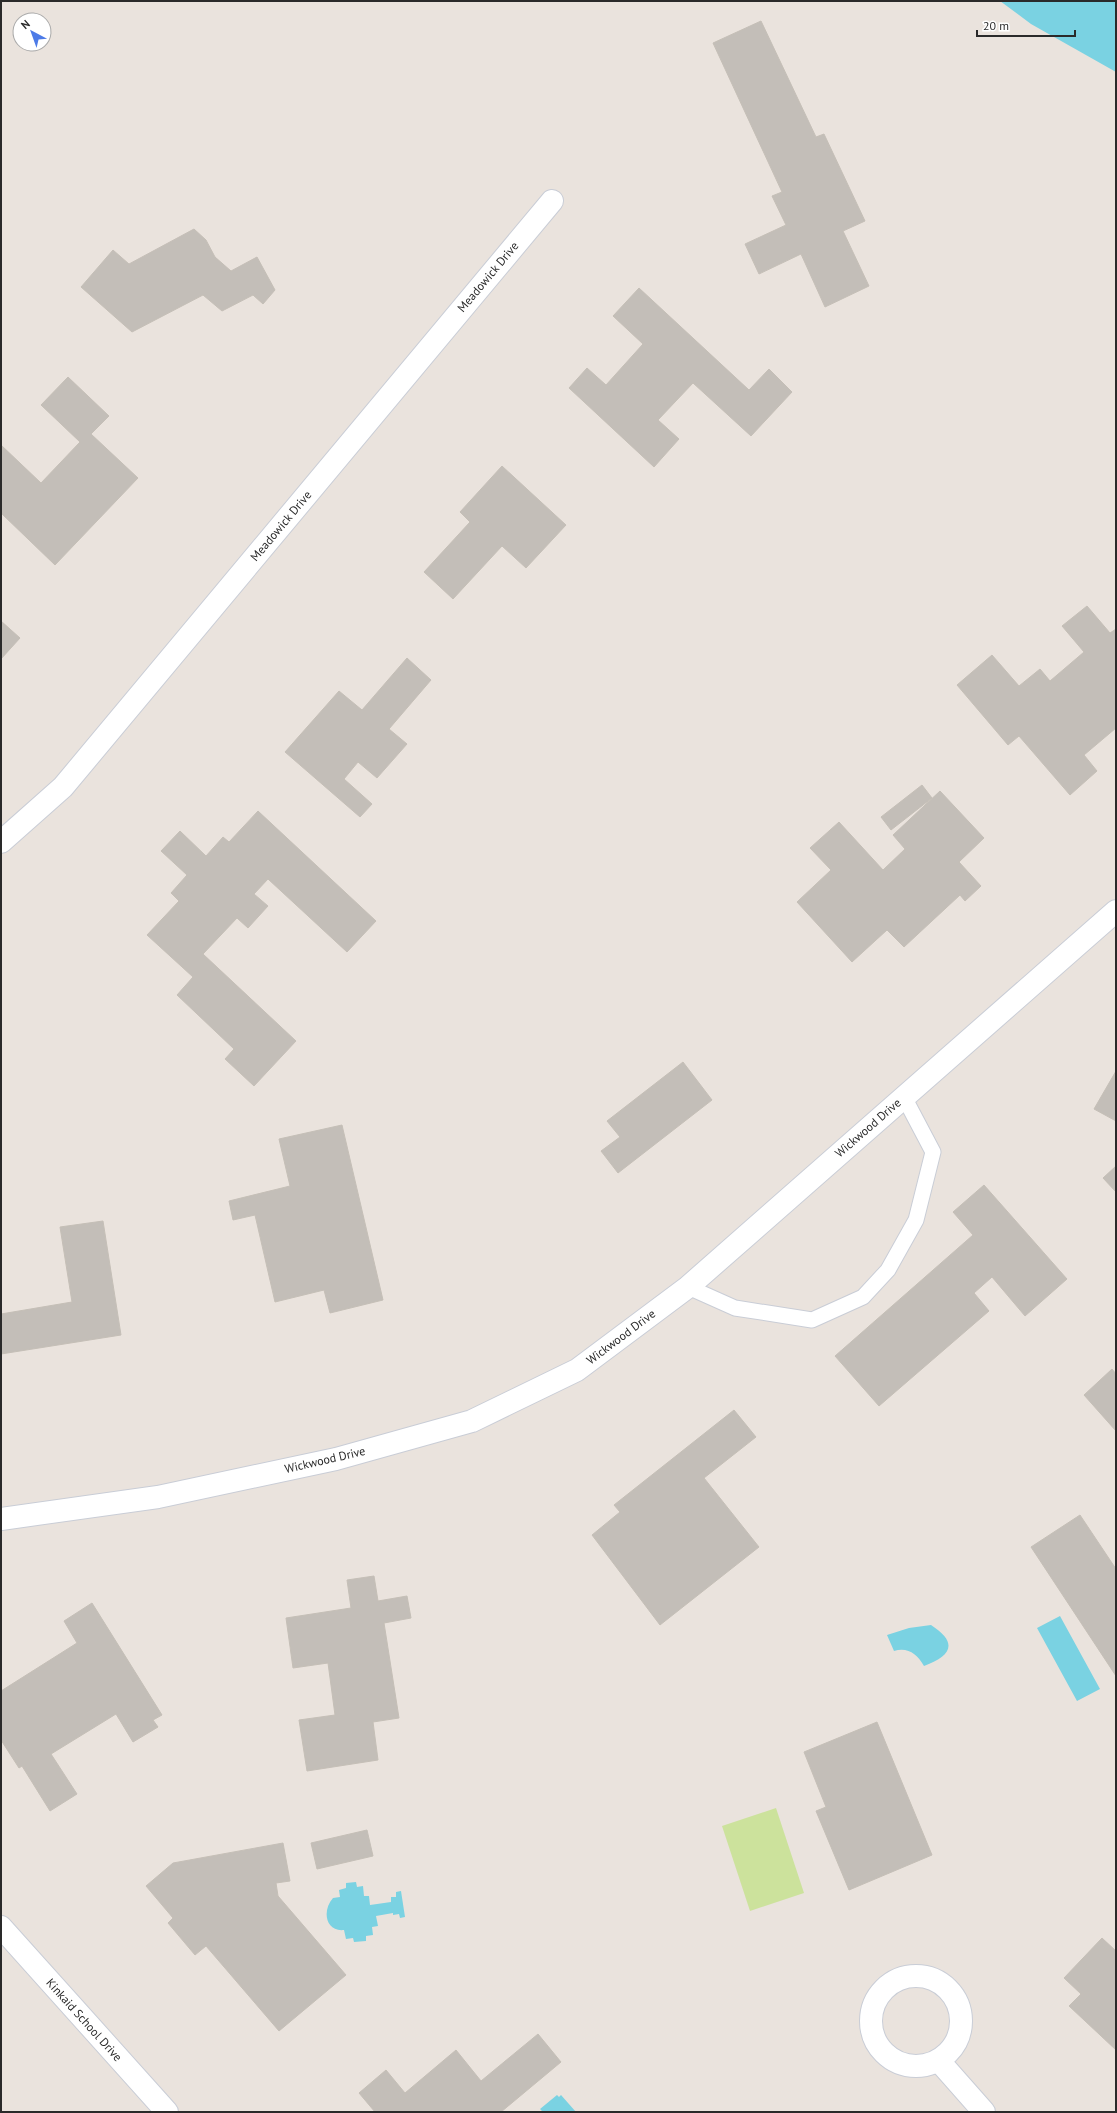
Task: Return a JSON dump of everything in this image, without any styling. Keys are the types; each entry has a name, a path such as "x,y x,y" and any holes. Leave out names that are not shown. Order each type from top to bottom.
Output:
{"street":[{"name":"Meadowick Drive","path":"1,842 63,787 552,201"},
{"name":"Wickwood Drive","path":"1,1519 158,1497 336,1459 472,1421 577,1370 688,1287 1116,911"},
{"name":"Kinkaid School Drive","path":"1,1928 167,2112"},
{"path":"918,1975 933,1978 945,1985 955,1996 960,2010 962,2025 958,2039 950,2051 939,2061 924,2066 908,2066 894,2061 882,2051 873,2038 870,2023 872,2007 880,1994 890,1983 904,1977 918,1975"},
{"path":"939,2061 984,2112"}],"lane":[{"path":"688,1287 735,1308 812,1320 863,1297 888,1270 916,1220 933,1152 904,1097"}],"green space":[{"path":"776,1808 804,1893 750,1911 722,1826"}],"water":[{"path":"1000,1 1116,1 1116,72 1031,24"},
{"path":"1060,1616 1100,1689 1077,1701 1037,1628"},
{"path":"931,1625 946,1638 948,1643 948,1648 940,1658 924,1666 912,1652 904,1650 894,1651 887,1635 909,1628"},
{"path":"356,1882 357,1887 363,1886 364,1896 369,1896 370,1905 391,1902 391,1897 396,1897 396,1892 401,1891 405,1917 400,1918 399,1914 393,1915 393,1913 376,1916 378,1926 372,1927 373,1935 366,1936 366,1941 354,1942 353,1938 346,1939 344,1930 333,1928 329,1924 327,1919 327,1908 333,1898 340,1897 339,1890 346,1888 346,1883"},
{"path":"557,2095 559,2097 561,2095 576,2112 543,2112 540,2109"}],"building":[{"path":"761,21 816,137 824,134 865,221 843,231 869,286 825,307 801,254 759,274 745,244 786,225 772,196 782,192 713,43"},
{"path":"194,229 206,240 215,257 231,271 257,257 275,290 263,304 253,295 222,311 203,295 132,332 81,287 113,250 129,264"},
{"path":"639,288 749,390 769,369 792,392 751,436 693,383 658,420 679,439 654,467 569,388 587,368 606,385 643,344 613,316"},
{"path":"68,377 109,416 91,434 138,478 55,565 1,513 1,445 41,483 80,442 41,405"},
{"path":"502,466 566,525 526,568 502,546 453,599 424,572 470,522 460,512"},
{"path":"1087,606 1110,633 1116,629 1116,728 1084,755 1097,771 1070,795 1019,736 1008,745 957,685 992,655 1019,686 1040,669 1050,681 1084,652 1062,626"},
{"path":"1,621 20,638 1,659"},
{"path":"407,658 431,680 389,729 407,744 377,778 358,762 344,779 372,804 360,817 285,752 339,691 362,710"},
{"path":"922,785 932,798 891,830 881,817"},
{"path":"940,791 984,838 959,862 981,886 965,901 960,895 904,947 887,930 852,962 797,902 831,870 810,848 839,822 883,870 905,849 893,835"},
{"path":"258,811 376,921 347,952 268,879 254,894 268,906 248,928 237,918 203,954 296,1041 254,1086 225,1059 234,1049 177,995 193,977 147,935 179,901 171,893 187,875 161,851 180,831 206,856 223,837 229,842"},
{"path":"683,1062 712,1100 618,1173 601,1151 620,1137 607,1121"},
{"path":"1116,1071 1116,1121 1094,1109"},
{"path":"342,1125 383,1300 330,1313 324,1290 275,1302 255,1215 233,1220 229,1201 290,1186 279,1139"},
{"path":"1116,1166 1116,1192 1103,1178"},
{"path":"984,1185 1067,1279 1025,1316 992,1277 974,1293 989,1311 879,1406 835,1356 973,1235 953,1212"},
{"path":"103,1221 121,1335 1,1354 1,1314 72,1302 60,1227"},
{"path":"1112,1369 1116,1374 1116,1431 1084,1395"},
{"path":"734,1410 756,1437 704,1478 759,1547 660,1625 592,1535 620,1512 614,1505"},
{"path":"1080,1515 1116,1569 1116,1676 1031,1547"},
{"path":"374,1576 378,1601 407,1596 411,1618 384,1623 399,1718 373,1722 378,1760 307,1771 299,1720 335,1715 328,1663 293,1668 286,1618 351,1608 347,1580"},
{"path":"92,1603 162,1715 153,1720 158,1727 133,1742 116,1714 51,1754 77,1794 50,1811 22,1766 19,1768 1,1740 1,1691 77,1643 64,1621"},
{"path":"877,1722 932,1855 849,1890 816,1811 826,1807 804,1752"},
{"path":"367,1830 373,1856 317,1869 311,1843"},
{"path":"283,1843 290,1881 276,1883 278,1896 346,1975 279,2031 206,1946 195,1955 168,1923 173,1918 146,1886 173,1863"},
{"path":"1102,1938 1116,1951 1116,2050 1069,2006 1081,1994 1064,1978"},
{"path":"538,2034 561,2062 501,2112 375,2112 359,2093 386,2070 405,2093 456,2050 481,2081"}]}
